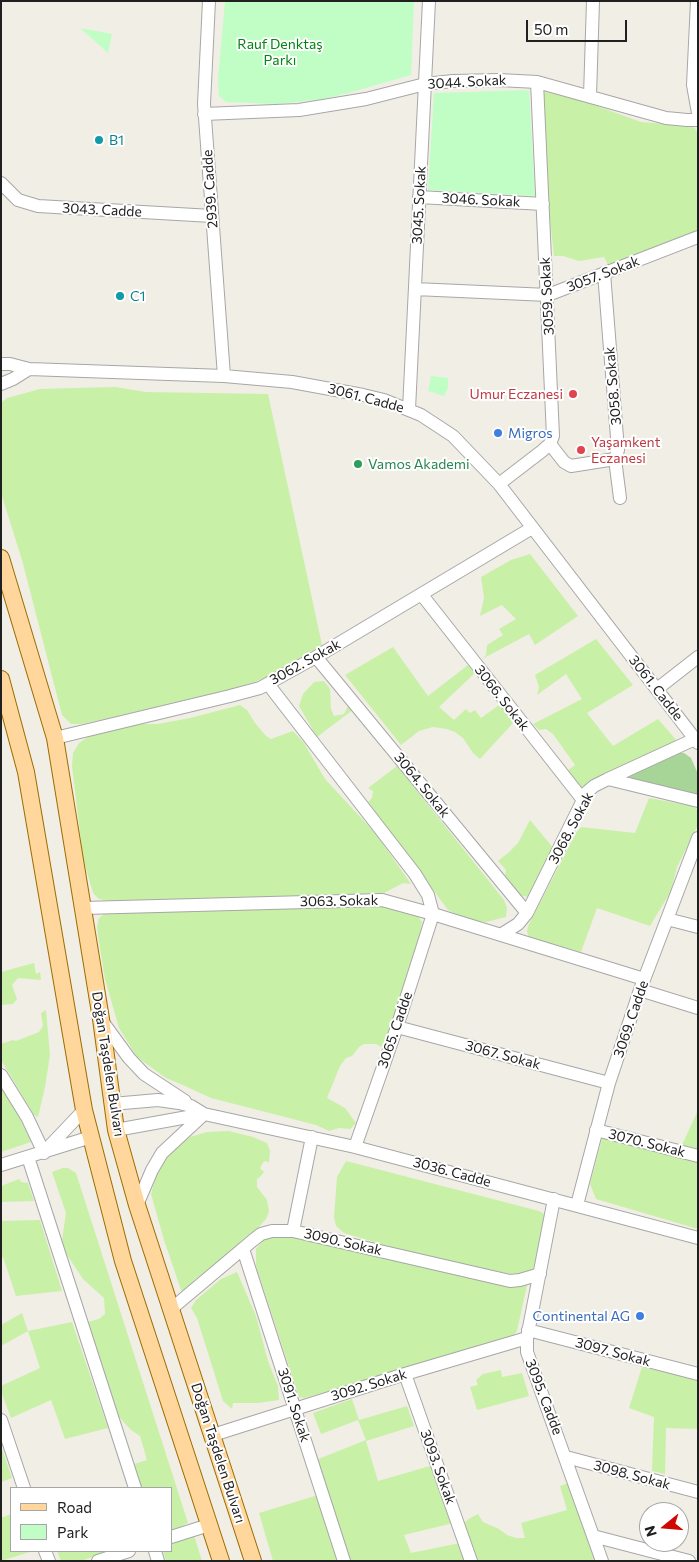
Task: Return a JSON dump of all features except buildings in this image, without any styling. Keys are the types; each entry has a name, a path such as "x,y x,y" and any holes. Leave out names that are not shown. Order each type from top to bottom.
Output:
{"main road":[{"name":"Doğan Taşdelen Bulvarı","path":"1,558 55,738 101,1019 116,1130 170,1310 213,1435 253,1561"},
{"name":"Doğan Taşdelen Bulvarı","path":"1,679 26,772 90,1137 119,1246 221,1561"},
{"path":"84,1110 112,1104"},
{"path":"90,1137 116,1130"}],"street":[{"name":"2939. Cadde","path":"208,1 204,114 224,376"},
{"name":"3045. Sokak","path":"409,409 429,1"},
{"path":"590,96 593,1"},
{"path":"697,1 693,85 698,113"},
{"name":"3044. Sokak","path":"204,114 271,112 326,107 425,84 499,80 537,82 666,118 698,120"},
{"name":"3059. Sokak","path":"537,82 548,295 553,436 550,444"},
{"name":"3043. Cadde","path":"1,183 15,198 27,204 38,206 212,216"},
{"name":"3046. Sokak","path":"420,197 543,204"},
{"name":"3057. Sokak","path":"415,289 548,295 698,238"},
{"name":"3058. Sokak","path":"604,273 618,450 615,459 620,498"},
{"name":"3061. Cadde","path":"1,364 10,364 29,369 224,376 338,389 384,400 409,409 436,423 453,436 499,484 696,741"},
{"path":"1,384 14,379 29,369"},
{"path":"499,484 550,444 564,462 571,466 615,459"},
{"name":"3062. Sokak","path":"55,738 239,694 268,684 422,595 532,528"},
{"name":"3066. Sokak","path":"422,595 583,800"},
{"name":"3064. Sokak","path":"316,657 527,913"},
{"path":"657,689 698,657"},
{"path":"268,684 415,874 428,895 433,914"},
{"name":"3068. Sokak","path":"502,934 518,924 527,913 587,792 608,779 696,741"},
{"path":"608,779 698,802"},
{"name":"3069. Cadde","path":"577,1205 609,1083 642,984 698,838"},
{"name":"3063. Sokak","path":"83,908 375,900 398,903 502,934 642,984 698,1008"},
{"name":"3065. Cadde","path":"356,1147 433,914"},
{"path":"667,920 698,927"},
{"path":"101,1019 129,1058 144,1074 204,1114 162,1154 152,1170 137,1205"},
{"name":"3067. Sokak","path":"397,1027 609,1083"},
{"path":"1,1075 27,1116 44,1153"},
{"name":"3036. Cadde","path":"112,1104 168,1101 191,1106 204,1114 356,1147 698,1238"},
{"path":"44,1153 84,1110"},
{"name":"3036. Cadde","path":"116,1130 204,1114"},
{"name":"3070. Sokak","path":"596,1130 698,1156"},
{"path":"1,1165 90,1137"},
{"path":"293,1231 312,1137"},
{"path":"28,1157 135,1487"},
{"name":"3095. Cadde","path":"554,1199 527,1334 528,1358 566,1457 602,1561"},
{"name":"3090. Sokak","path":"170,1310 261,1234 272,1231 293,1231 510,1280 520,1280 540,1274"},
{"name":"3091. Sokak","path":"243,1249 344,1561"},
{"name":"3092. Sokak","path":"213,1435 527,1334"},
{"name":"3097. Sokak","path":"527,1334 698,1374"},
{"name":"3093. Sokak","path":"405,1374 472,1561"},
{"path":"1,1420 24,1487"},
{"name":"3098. Sokak","path":"566,1457 698,1492"},
{"path":"172,1537 209,1525"},
{"path":"593,1536 689,1561"},
{"path":"98,1561 126,1552"}],"green space":[{"name":"Rauf Denktaş Parkı","path":"225,1 414,1 411,75 323,99 279,104 226,102 219,96 218,79"},
{"path":"80,28 112,34 108,53"},
{"path":"529,90 535,196 428,190 434,93"},
{"path":"545,92 575,98 641,122 691,126 695,128 698,134 698,230 608,265 604,257 579,261 563,256 554,256 548,202 542,95"},
{"path":"431,376 448,378 448,388 444,396 428,391"},
{"path":"115,387 146,392 268,394 322,645 266,678 236,688 105,719 71,724 62,715 22,560 1,493 1,403 7,398 40,389"},
{"path":"530,554 578,616 535,645 529,634 482,659 486,655 487,645 503,635 499,629 516,619 502,605 480,616 484,598 481,577 511,560"},
{"path":"596,639 633,685 587,713 613,746 658,719 677,741 580,788 567,771 575,765 553,734 546,729 539,730 533,724 582,699 566,674 537,695 539,687 535,675"},
{"path":"393,647 428,696 468,665 475,673 439,707 454,720 466,709 470,713 475,710 481,718 499,705 514,722 480,759 473,753 463,738 447,729 433,727 419,731 401,745 345,675"},
{"path":"324,681 330,689 331,709 334,716 344,714 348,706 354,709 317,737 299,706 303,694 314,682"},
{"path":"240,705 247,710 255,723 271,739 293,731 304,743 325,779 376,834 411,884 403,883 384,893 176,900 109,901 99,899 93,893 83,858 72,766 73,753 79,743 88,737 116,728 141,724 158,724"},
{"path":"677,753 684,753 691,758 698,774 698,795 630,778 630,776"},
{"path":"397,766 504,900 507,908 506,917 486,922 470,920 448,910 368,802 372,798 373,791 368,788"},
{"path":"649,798 692,806 698,810 698,825 677,867 671,891 650,926 597,908 581,952 529,937 527,932 528,926 576,833 581,827 635,833"},
{"path":"530,820 555,850 529,897 522,896 509,882 505,875 506,870 498,861 518,843"},
{"path":"383,905 417,915 422,922 421,930 404,992 385,1049 376,1044 364,1044 359,1047 340,1066 327,1098 345,1108 356,1123 350,1129 339,1128 329,1131 316,1125 211,1098 166,1078 137,1057 119,1028 105,979 98,936 99,918 105,913"},
{"path":"34,963 36,974 40,972 41,980 18,978 12,985 17,999 13,1004 1,1005 1,972"},
{"path":"46,1010 50,1055 38,1117 34,1115 1,1060 1,1044 13,1040 16,1041 39,1032 43,1026 41,1013"},
{"path":"1,1086 13,1104 31,1142 1,1152"},
{"path":"698,1110 698,1149 682,1145"},
{"path":"229,1131 253,1137 267,1143 270,1151 269,1162 264,1161 260,1168 264,1172 257,1179 257,1187 267,1200 269,1211 266,1219 256,1230 244,1238 231,1253 194,1280 186,1292 181,1290 151,1194 162,1161 176,1146 190,1137 207,1132"},
{"path":"606,1137 698,1161 698,1229 596,1199 590,1184 602,1139"},
{"path":"346,1161 539,1211 544,1214 545,1221 532,1273 510,1274 410,1253 344,1233 336,1226 334,1217 337,1177"},
{"path":"68,1168 76,1173 188,1523 172,1531 172,1487 142,1487 134,1464 147,1460 140,1436 131,1430 118,1416 88,1322 99,1319 105,1314 104,1298 83,1279 65,1252 62,1240 66,1213 52,1172"},
{"path":"19,1179 21,1182 28,1183 34,1201 1,1202 1,1186"},
{"path":"40,1220 62,1291 16,1296 3,1257 1,1257 1,1221"},
{"path":"276,1233 525,1284 527,1285 517,1331 511,1339 304,1398 299,1397 256,1266 256,1249 266,1237"},
{"path":"237,1272 256,1316 268,1361 278,1386 279,1400 258,1403 233,1403 232,1409 223,1401 197,1318 191,1308 196,1300 221,1279"},
{"path":"22,1313 28,1331 1,1346 1,1325"},
{"path":"72,1322 108,1428 65,1439 51,1400 11,1418 1,1386 40,1368 28,1331"},
{"path":"642,1367 698,1380 698,1429 666,1428 665,1474 652,1471 654,1417 629,1408"},
{"path":"501,1370 502,1377 522,1373 529,1396 477,1410 470,1387 478,1385 476,1380 483,1374"},
{"path":"352,1399 359,1420 407,1406 414,1426 366,1441 378,1481 430,1466 453,1523 404,1535 411,1553 460,1543 467,1561 351,1561 316,1460 366,1440 358,1420 321,1434 313,1413"},
{"path":"1,1446 12,1478 1,1482"},
{"path":"568,1483 595,1561 478,1561 465,1530 465,1522 478,1514 483,1522 507,1535 525,1538 521,1523 567,1510 560,1486"},
{"path":"318,1495 337,1561 273,1561 259,1513"},
{"path":"10,1514 10,1552 30,1552 1,1561 1,1518"},
{"path":"194,1535 202,1561 166,1561 163,1552 172,1552 172,1542"},
{"path":"57,1552 106,1552 81,1561 61,1561"}],"place":[{"name":"B1","path":"99,140"},
{"name":"C1","path":"120,296"},
{"name":"Umur Eczanesi","path":"573,394"},
{"name":"Migros","path":"498,433"},
{"name":"Yaşamkent Eczanesi","path":"581,450"},
{"name":"Vamos Akademi","path":"358,464"},
{"name":"Continental AG","path":"640,1316"}]}
